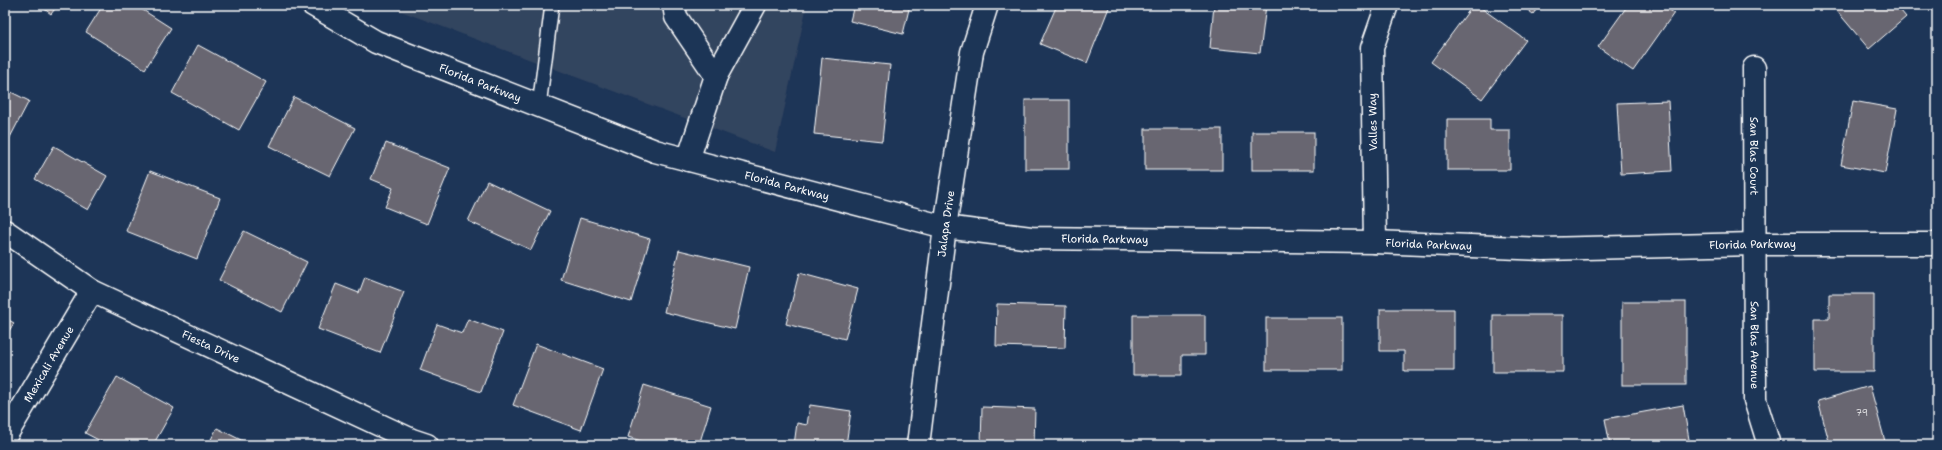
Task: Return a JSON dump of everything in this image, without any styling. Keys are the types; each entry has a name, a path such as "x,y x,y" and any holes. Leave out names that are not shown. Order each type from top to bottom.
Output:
{"street":[{"name":"Florida Parkway","path":"313,5 376,42 655,151 945,227 1031,238 1375,242 1544,248 1754,244 1937,244"},
{"path":"674,5 676,17 716,76"},
{"path":"688,160 716,76 755,5"},
{"name":"Jalapa Drive","path":"918,445 945,227 972,52 987,5"},
{"name":"Valles Way","path":"1375,242 1372,48 1387,5"},
{"name":"San Blas Court","path":"1754,68 1754,244"},
{"name":"Fiesta Drive","path":"5,231 92,291 412,440 427,445"},
{"name":"San Blas Avenue","path":"1754,244 1755,400 1769,445"},
{"name":"Mexicali Avenue","path":"5,437 92,291"}],"lane":[{"path":"539,106 552,5"}],"shaded area":[{"path":"389,5 807,5 775,152 398,10"}],"building":[{"path":"39,5 58,5 51,14"},
{"path":"103,5 135,5 171,28 145,69 86,32"},
{"path":"854,5 910,5 903,34 850,21"},
{"path":"1057,5 1110,5 1087,63 1040,44"},
{"path":"1214,5 1266,5 1260,53 1210,48"},
{"path":"1473,5 1477,5 1526,40 1482,99 1431,62"},
{"path":"1521,5 1540,5 1533,14"},
{"path":"1628,5 1662,5 1674,13 1633,71 1598,47"},
{"path":"1832,5 1896,5 1906,17 1869,49"},
{"path":"198,45 266,82 239,130 172,93"},
{"path":"822,58 890,65 882,141 814,134"},
{"path":"5,89 29,101 5,147"},
{"path":"294,97 355,128 330,176 269,146"},
{"path":"1025,100 1069,100 1069,169 1025,169"},
{"path":"1668,101 1672,171 1621,174 1617,103"},
{"path":"1853,101 1897,109 1885,173 1841,165"},
{"path":"1447,119 1490,119 1490,130 1510,130 1510,170 1447,170"},
{"path":"1145,129 1222,129 1222,170 1145,170"},
{"path":"1252,132 1314,132 1314,170 1252,170"},
{"path":"386,143 450,168 427,224 385,207 393,188 371,179"},
{"path":"54,146 107,176 88,210 35,179"},
{"path":"150,171 220,198 197,259 126,231"},
{"path":"487,181 550,211 531,250 468,221"},
{"path":"580,218 650,239 631,302 561,280"},
{"path":"244,231 307,262 282,312 219,280"},
{"path":"679,250 749,267 735,329 664,312"},
{"path":"799,273 858,289 845,339 786,324"},
{"path":"365,277 404,292 380,353 318,329 336,284 359,293"},
{"path":"1829,294 1874,294 1874,372 1815,372 1815,319 1829,319"},
{"path":"1622,302 1686,302 1686,385 1622,385"},
{"path":"997,304 1066,306 1065,348 996,346"},
{"path":"1380,309 1454,309 1454,371 1404,371 1404,351 1380,351"},
{"path":"1133,315 1205,315 1205,355 1182,355 1182,375 1133,375"},
{"path":"1493,315 1563,315 1563,372 1493,372"},
{"path":"5,318 14,323 5,337"},
{"path":"1266,318 1342,318 1342,370 1266,370"},
{"path":"468,319 503,332 481,392 420,370 437,324 462,333"},
{"path":"536,344 603,369 581,430 513,405"},
{"path":"117,377 174,408 153,445 108,445 85,433"},
{"path":"644,385 711,406 699,445 654,445 628,437"},
{"path":"1870,386 1886,445 1830,445 1818,401"},
{"path":"810,405 851,411 846,445 794,445 797,423 807,425"},
{"path":"1683,405 1690,445 1610,445 1605,419"},
{"path":"982,407 1035,409 1034,445 981,445"},
{"path":"217,428 251,445 208,445"}]}
